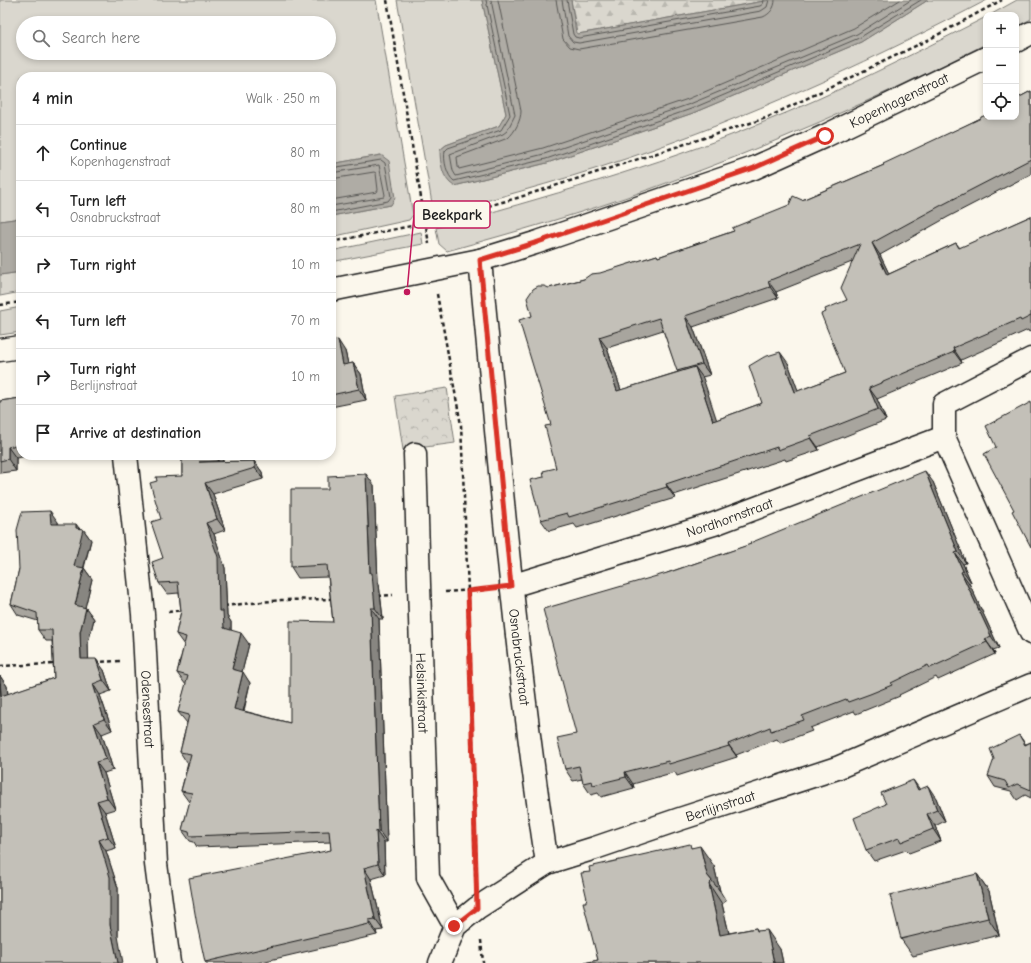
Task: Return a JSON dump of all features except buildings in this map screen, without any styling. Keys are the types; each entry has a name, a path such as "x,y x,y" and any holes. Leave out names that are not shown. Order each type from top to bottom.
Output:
{"street":[{"path":"1019,39 1031,33"},
{"name":"Kopenhagenstraat","path":"336,289 480,260 535,243 754,168 825,136 983,59"},
{"name":"Osnabruckstraat","path":"480,260 511,586 547,863"},
{"path":"0,350 16,348"},
{"path":"1031,359 944,404 944,437 1031,633"},
{"name":"Nordhornstraat","path":"511,586 714,524 944,437"},
{"name":"Helsinkistraat","path":"415,454 428,878 454,926"},
{"name":"Odensestraat","path":"127,460 143,614 156,864 170,963"},
{"name":"Berlijnstraat","path":"454,926 477,908 547,863 837,768 1031,685"},
{"path":"440,963 454,926"}],"path":[{"path":"387,0 461,424 468,591 477,908 483,963"},
{"path":"336,241 426,223 517,198 766,118 928,40 1002,0"},
{"path":"0,305 16,303"},
{"path":"372,596 468,591 511,586"},
{"path":"220,606 281,600 334,598"},
{"path":"143,614 189,610"},
{"path":"92,662 145,660"},
{"path":"0,666 61,664"}],"green space":[{"path":"0,0 376,0 413,215 409,220 336,236 336,215 391,205 381,155 336,163 336,72 16,72 16,219 0,221"},
{"path":"397,0 482,0 506,114 499,126 446,145 440,150 454,186 547,163 693,113 861,42 928,0 987,0 906,42 781,99 697,133 572,176 434,215"},
{"path":"571,0 770,0 578,34"},
{"path":"1017,0 1031,0 1031,19 1019,25 1019,12 995,12"},
{"path":"983,18 983,45 904,84 778,140 650,189 574,214 447,251 439,244 436,228 639,168 719,140 845,87"},
{"path":"421,232 423,244 336,261 336,250"},
{"path":"16,273 16,293 0,296 0,275"},
{"path":"16,308 16,333 0,335 0,311"},
{"path":"447,388 455,443 403,450 395,396"}],"water":[{"path":"482,0 571,0 576,33 578,34 770,0 928,0 861,42 693,113 547,163 454,186 444,175 442,170 440,150 446,145 499,126 506,114"},
{"path":"381,155 389,161 395,198 391,205 336,215 336,163"},
{"path":"16,219 16,273 0,275 0,221"}],"place":[{"name":"Beekpark","path":"407,292"}],"route":[{"path":"454,926 477,908 468,591 511,586 480,260 535,243 754,168 825,136"}]}
